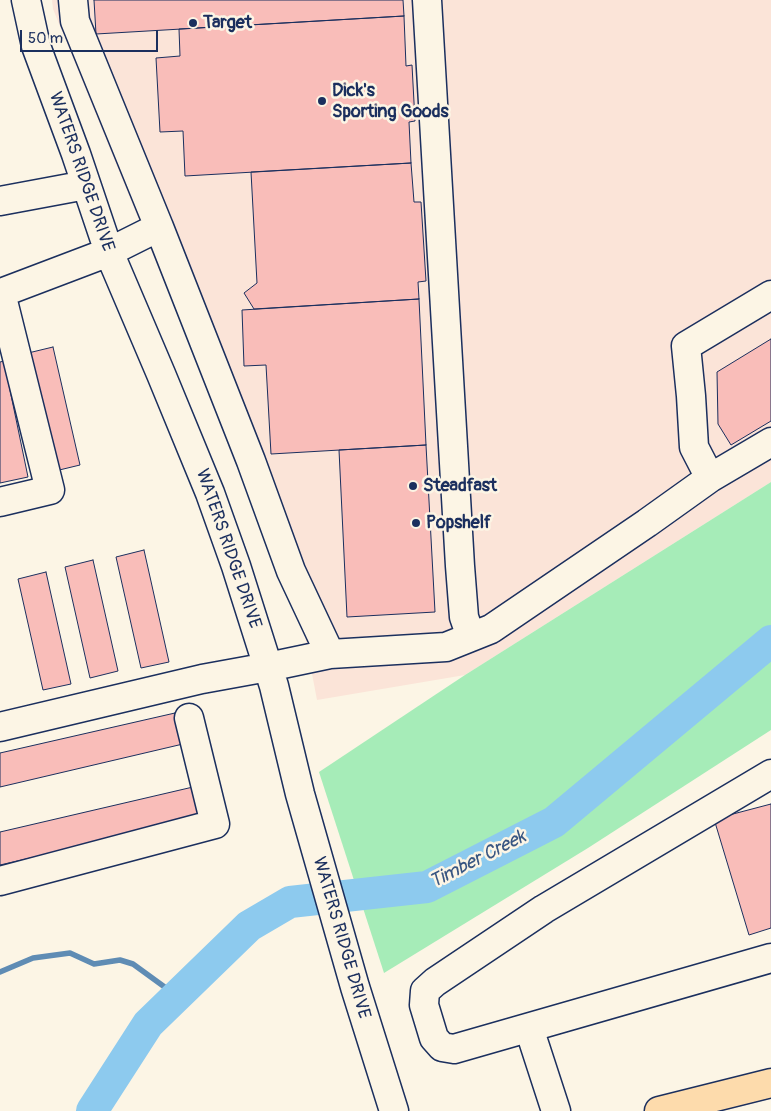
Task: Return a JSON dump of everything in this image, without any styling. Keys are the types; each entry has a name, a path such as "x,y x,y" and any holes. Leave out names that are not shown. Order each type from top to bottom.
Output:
{"main road":[{"path":"659,1111 771,1083"}],"street":[{"name":"WATERS RIDGE DRIVE","path":"26,0 36,46 76,154 109,252 210,493 236,566 274,686 300,794 355,987 394,1111"},
{"path":"73,0 75,21 251,461 291,571 330,654"},
{"path":"427,0 460,566 464,617 471,637"},
{"path":"0,201 86,185"},
{"path":"0,502 50,490 1,293 109,252 159,227"},
{"path":"710,478 694,446 686,346 771,295"},
{"path":"1,722 202,678 268,668 330,654 446,646 471,637 491,629 710,478 771,442"},
{"path":"0,881 215,824 189,718"},
{"path":"771,774 544,909 435,982 425,992 424,1005 434,1038 442,1047 454,1049 771,958"},
{"path":"529,1028 556,1111"}],"shaded area":[{"path":"52,0 771,0 771,482 465,675 317,700 302,621 53,9"}],"green space":[{"path":"771,482 771,730 588,848 384,973 319,772 465,675"}],"building":[{"name":"Target","path":"94,0 403,0 404,16 96,34"},
{"path":"404,16 406,66 412,65 415,121 409,122 411,163 185,176 183,131 160,132 156,58 180,56 179,29"},
{"path":"411,163 414,202 421,202 426,281 418,282 419,299 254,309 244,293 257,283 251,172"},
{"path":"419,299 426,445 271,454 266,365 244,366 242,310"},
{"path":"771,339 771,421 731,445 718,424 717,372"},
{"path":"53,347 80,465 51,472 24,354"},
{"path":"4,361 28,477 0,483 0,362"},
{"path":"426,445 435,612 347,617 339,450"},
{"path":"144,550 169,662 141,668 116,557"},
{"path":"93,560 118,671 90,678 65,567"},
{"path":"46,572 71,684 43,690 18,579"},
{"path":"175,713 183,744 0,787 0,753"},
{"path":"193,787 200,819 0,865 0,832"},
{"path":"771,804 771,928 749,935 714,819"}],"waterway":[{"name":"Timber Creek","path":"92,1111 148,1024 249,926 290,902 427,887 554,822 771,641"},
{"path":"0,972 33,958 70,953 94,964 120,960 133,964 177,996"}],"place":[{"name":"Target","path":"193,23"},
{"name":"Dick's Sporting Goods","path":"322,101"},
{"name":"Steadfast","path":"413,486"},
{"name":"Popshelf","path":"416,523"}]}
